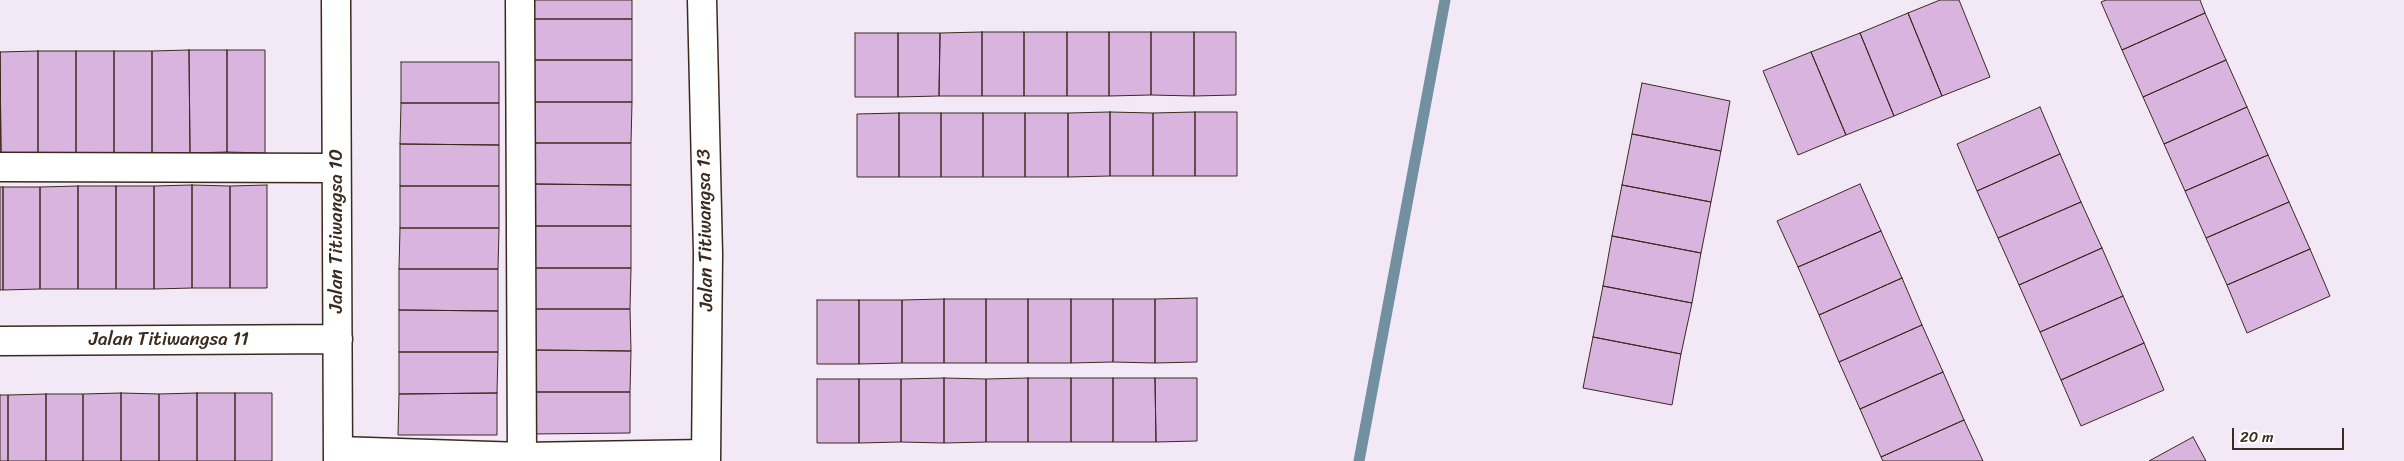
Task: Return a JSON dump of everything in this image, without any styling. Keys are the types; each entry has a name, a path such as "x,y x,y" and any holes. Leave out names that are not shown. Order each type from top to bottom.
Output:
{"street":[{"name":"Jalan Titiwangsa 10","path":"336,0 338,456"},
{"path":"520,0 522,459"},
{"name":"Jalan Titiwangsa 13","path":"702,0 708,254 706,458"},
{"path":"0,167 336,168"},
{"name":"Jalan Titiwangsa 11","path":"0,341 338,338"},
{"path":"338,456 522,459 706,458"}],"building":[{"path":"534,0 632,0 632,19 534,19"},
{"path":"1940,0 1959,0 1990,77 1942,96 1908,13"},
{"path":"2106,0 2200,0 2205,13 2122,50 2101,2"},
{"path":"1908,13 1942,96 1894,116 1860,33"},
{"path":"2205,13 2226,60 2143,97 2122,50"},
{"path":"534,19 632,19 632,60 534,60"},
{"path":"982,32 1024,32 1024,96 982,96"},
{"path":"982,32 982,96 939,96 940,33"},
{"path":"1024,32 1067,32 1067,96 1024,96"},
{"path":"1067,32 1109,32 1109,96 1067,96"},
{"path":"1109,32 1151,32 1151,95 1109,96"},
{"path":"1151,32 1194,32 1194,96 1151,95"},
{"path":"1194,32 1236,32 1236,95 1194,96"},
{"path":"855,33 898,33 898,97 855,97"},
{"path":"898,33 940,33 939,96 898,97"},
{"path":"1860,33 1894,116 1846,135 1811,52"},
{"path":"189,50 190,153 152,153 152,51"},
{"path":"189,50 227,50 227,152 190,153"},
{"path":"227,50 265,50 265,153 227,152"},
{"path":"38,51 38,154 1,154 0,52"},
{"path":"38,51 76,51 76,154 38,154"},
{"path":"76,51 114,51 114,154 76,154"},
{"path":"114,51 152,51 152,153 114,154"},
{"path":"0,52 1,154 0,154"},
{"path":"1811,52 1846,135 1798,155 1763,71"},
{"path":"534,60 632,60 632,102 533,102"},
{"path":"2226,60 2247,107 2164,144 2143,97"},
{"path":"401,62 499,62 499,103 401,103"},
{"path":"1642,83 1730,101 1721,151 1632,134"},
{"path":"533,102 632,102 631,143 533,143"},
{"path":"401,103 499,103 499,145 400,144"},
{"path":"2040,107 2060,154 1977,191 1957,144"},
{"path":"2247,107 2268,155 2185,191 2164,144"},
{"path":"1110,112 1110,176 1068,177 1068,113"},
{"path":"1110,112 1153,113 1153,176 1110,176"},
{"path":"1195,112 1195,176 1153,176 1153,113"},
{"path":"1195,112 1237,112 1237,176 1195,176"},
{"path":"899,113 941,113 941,177 899,177"},
{"path":"899,113 899,177 857,177 857,114"},
{"path":"941,113 983,113 983,177 941,177"},
{"path":"983,113 1025,113 1025,177 983,177"},
{"path":"1025,113 1068,113 1068,177 1025,177"},
{"path":"1632,134 1721,151 1711,202 1622,185"},
{"path":"533,143 631,143 631,185 533,184"},
{"path":"400,144 499,145 499,186 400,186"},
{"path":"2060,154 2081,202 1998,238 1977,191"},
{"path":"2268,155 2289,202 2206,238 2185,191"},
{"path":"533,184 631,185 631,226 533,226"},
{"path":"1860,184 1881,231 1798,267 1777,221"},
{"path":"192,185 192,288 154,289 154,186"},
{"path":"192,185 230,186 230,288 192,288"},
{"path":"267,185 267,288 230,288 230,186"},
{"path":"1622,185 1711,202 1701,253 1612,236"},
{"path":"78,186 116,186 116,289 78,289"},
{"path":"78,186 78,289 40,289 40,187"},
{"path":"116,186 154,186 154,289 116,289"},
{"path":"400,186 499,186 499,228 400,228"},
{"path":"0,187 3,187 3,290 0,290"},
{"path":"3,187 40,187 40,289 3,290"},
{"path":"2081,202 2102,248 2019,285 1998,238"},
{"path":"2289,202 2310,249 2227,285 2206,238"},
{"path":"533,226 631,226 631,268 532,268"},
{"path":"400,228 499,228 498,269 399,269"},
{"path":"1881,231 1902,278 1819,315 1798,267"},
{"path":"1612,236 1701,253 1692,303 1603,286"},
{"path":"2102,248 2123,296 2040,332 2019,285"},
{"path":"2310,249 2330,296 2247,333 2227,285"},
{"path":"532,268 631,268 630,309 532,309"},
{"path":"399,269 498,269 498,311 399,310"},
{"path":"1902,278 1922,325 1839,362 1819,315"},
{"path":"1603,286 1692,303 1681,354 1593,337"},
{"path":"2123,296 2144,343 2061,380 2040,332"},
{"path":"1197,298 1197,362 1155,363 1155,299"},
{"path":"944,299 986,299 986,363 944,363"},
{"path":"944,299 944,363 902,363 902,300"},
{"path":"986,299 1028,299 1028,363 986,363"},
{"path":"1028,299 1071,299 1071,363 1028,363"},
{"path":"1071,299 1113,299 1113,362 1071,363"},
{"path":"1113,299 1155,299 1155,363 1113,362"},
{"path":"817,300 859,300 859,364 817,364"},
{"path":"859,300 902,300 902,363 859,364"},
{"path":"532,309 630,309 631,351 532,350"},
{"path":"399,310 498,311 498,352 399,352"},
{"path":"1922,325 1943,372 1860,409 1839,362"},
{"path":"1593,337 1681,354 1672,405 1583,388"},
{"path":"2144,343 2164,390 2081,426 2061,380"},
{"path":"532,350 631,351 630,392 532,392"},
{"path":"399,352 498,352 497,393 399,394"},
{"path":"1943,372 1964,420 1881,457 1860,409"},
{"path":"944,378 986,379 986,442 944,443"},
{"path":"944,378 944,443 901,442 901,379"},
{"path":"1028,378 1071,378 1071,442 1028,442"},
{"path":"1028,378 1028,442 986,442 986,379"},
{"path":"1071,378 1113,378 1113,442 1071,442"},
{"path":"1113,378 1155,378 1156,442 1113,442"},
{"path":"1155,378 1197,378 1197,441 1156,442"},
{"path":"817,379 859,379 859,443 817,443"},
{"path":"859,379 901,379 901,442 859,443"},
{"path":"532,392 630,392 630,433 531,434"},
{"path":"121,393 159,394 159,461 121,461"},
{"path":"121,393 121,461 83,461 83,394"},
{"path":"197,393 197,461 159,461 159,394"},
{"path":"197,393 235,393 235,461 197,461"},
{"path":"235,393 272,393 272,461 235,461"},
{"path":"497,393 497,435 398,435 399,394"},
{"path":"46,394 46,461 8,461 8,395"},
{"path":"46,394 83,394 83,461 46,461"},
{"path":"0,395 8,395 8,461 0,461"},
{"path":"1964,420 1983,461 1883,461 1881,457"},
{"path":"2193,437 2206,461 2149,461"}],"waterway":[{"path":"1359,461 1445,0"}]}
